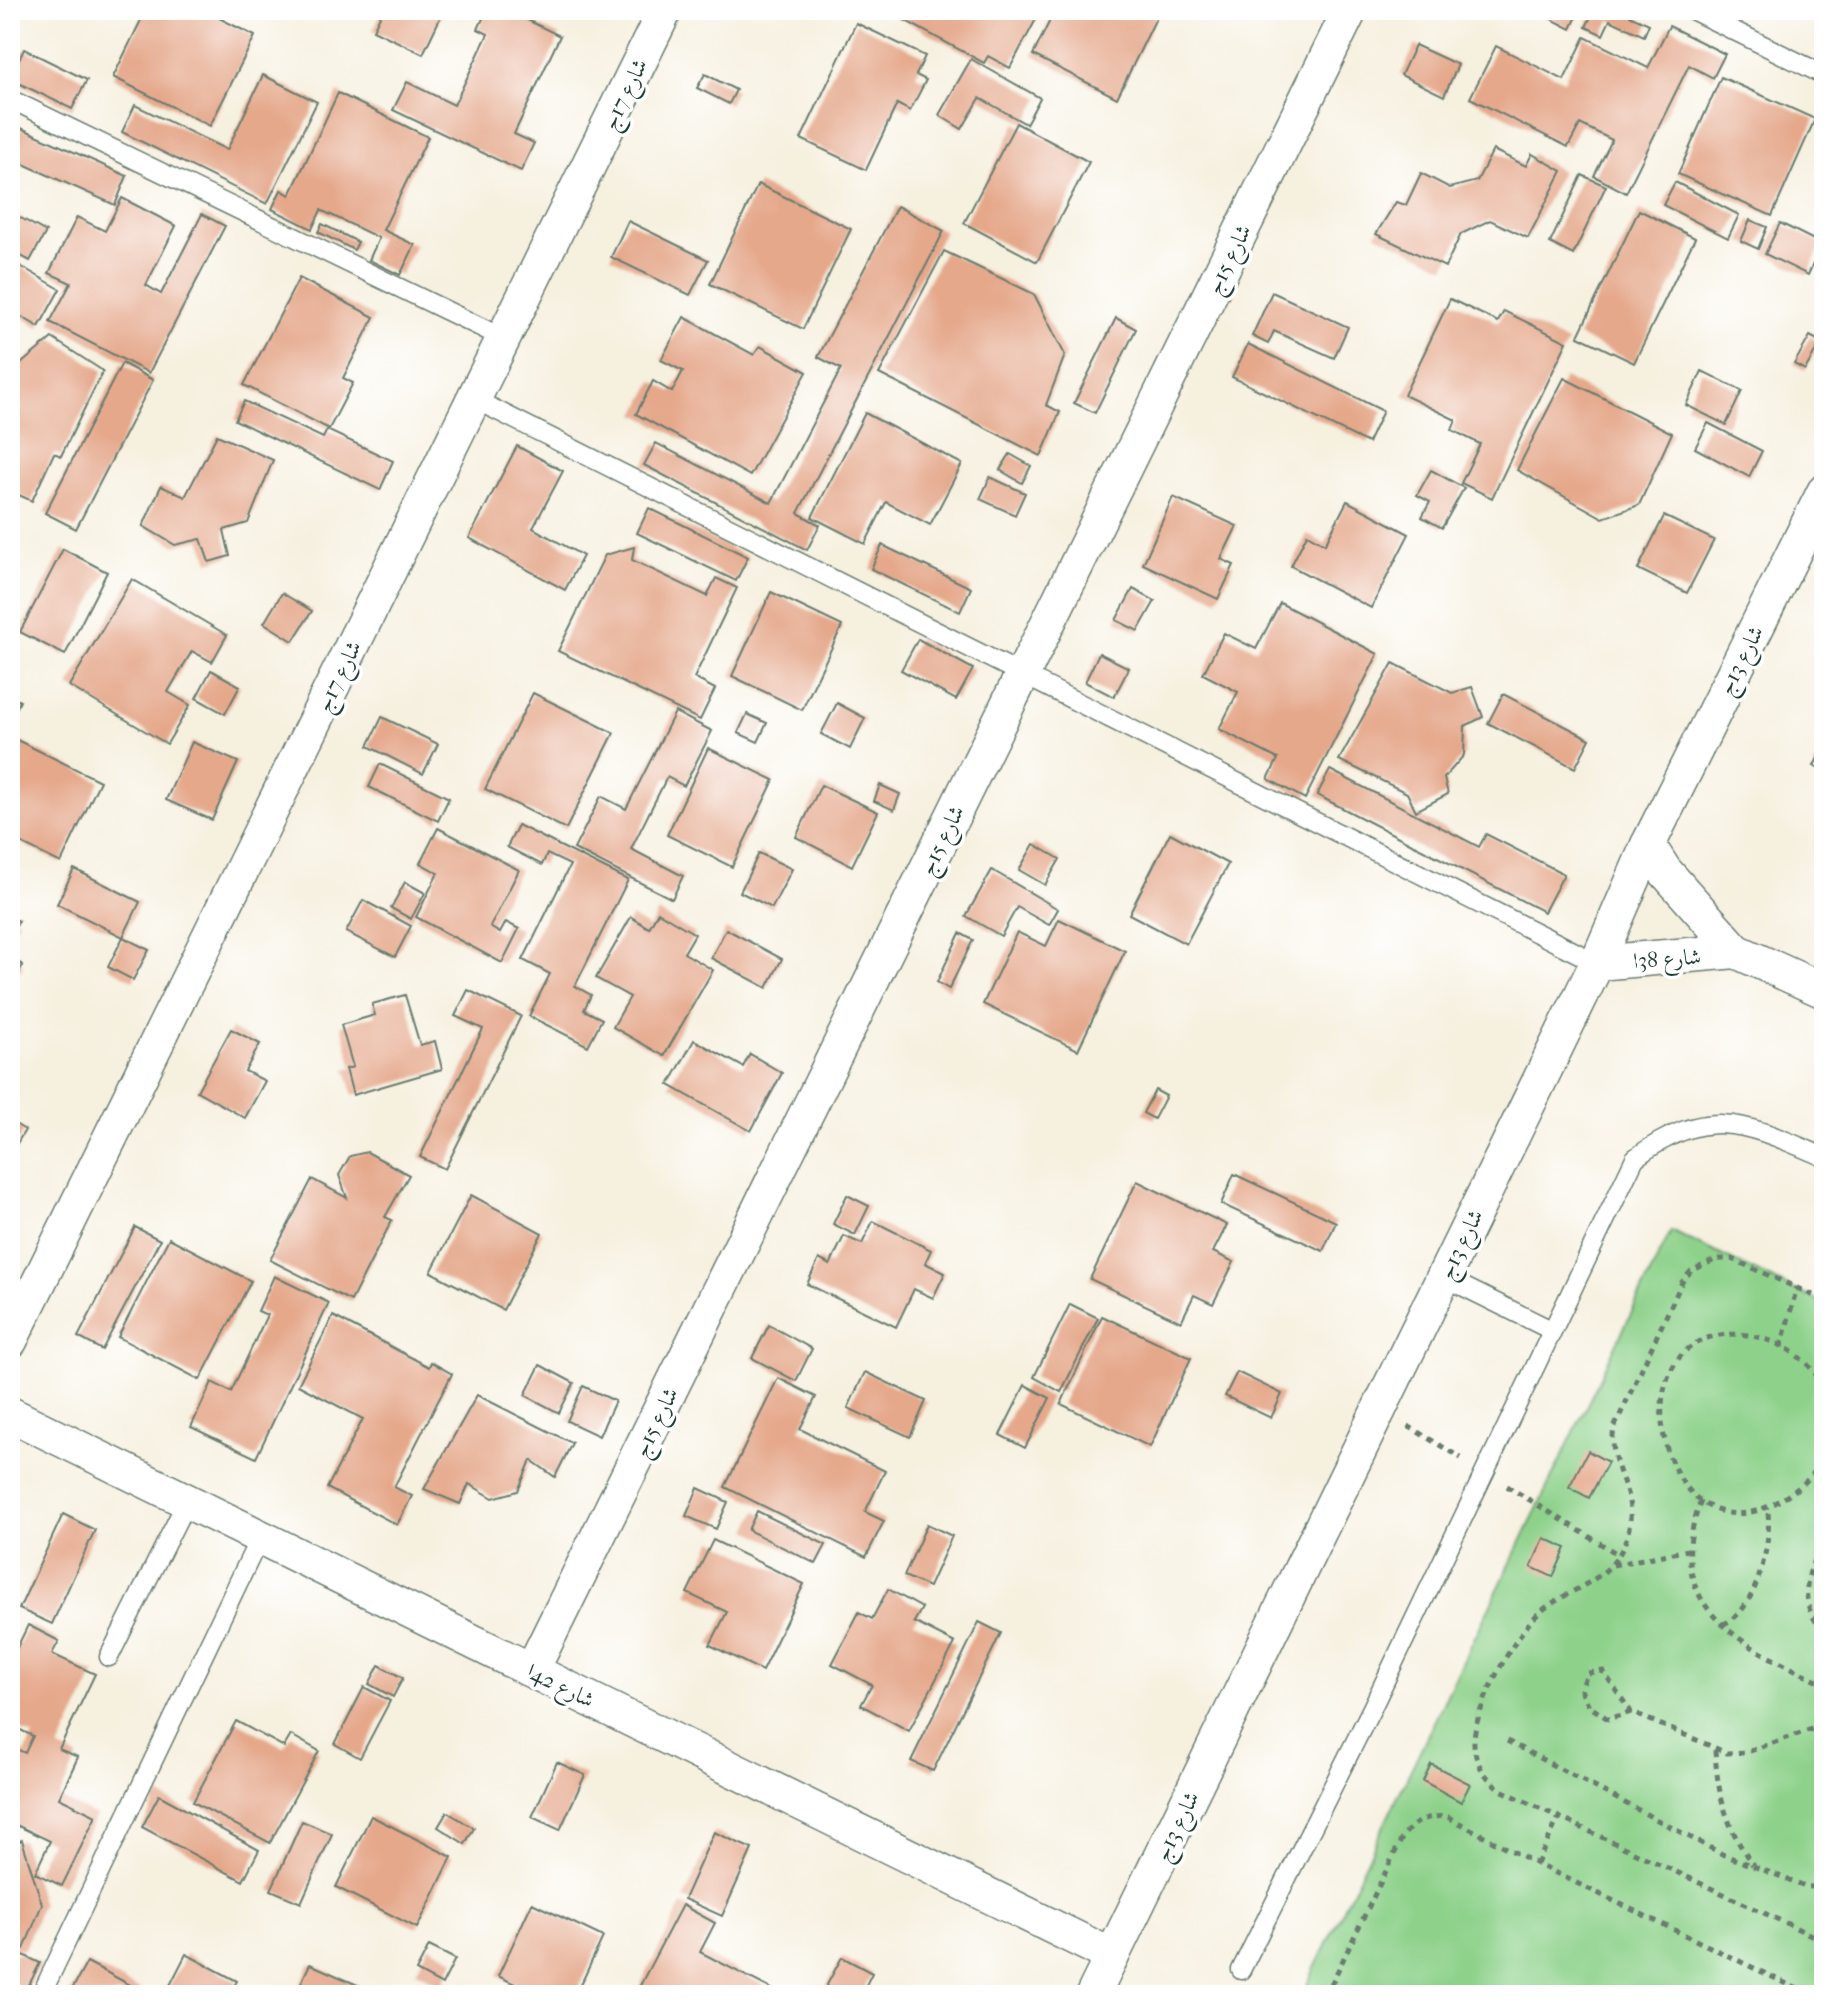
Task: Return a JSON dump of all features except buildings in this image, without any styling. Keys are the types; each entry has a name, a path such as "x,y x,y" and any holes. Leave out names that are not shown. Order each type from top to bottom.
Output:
{"street":[{"name":"شارع 17ج","path":"10,1341 665,10"},
{"name":"شارع 15ج","path":"532,1670 1350,10"},
{"name":"شارع 13ج","path":"1093,1995 1597,963 1648,845 1824,492"},
{"name":"شارع 38ا","path":"1648,845 1664,870 1736,951 1824,991"},
{"name":"شارع 38ا","path":"1597,963 1736,951"},
{"name":"شارع 42ا","path":"10,1414 1112,1956"}],"lane":[{"path":"1692,10 1824,75"},
{"path":"10,99 503,338"},
{"path":"474,399 1597,963"},
{"path":"1241,1970 1372,1708 1635,1158 1657,1142 1710,1123 1739,1123 1824,1157"},
{"path":"1444,1277 1551,1330"},
{"path":"109,1657 187,1501"},
{"path":"41,1995 260,1537"}],"path":[{"path":"1824,1300 1732,1259 1704,1264 1682,1282 1614,1428 1613,1448 1629,1491 1631,1518 1624,1543 1612,1565 1594,1581 1551,1604 1524,1629 1513,1644 1474,1733 1477,1759 1491,1782 1558,1819 1824,1941"},
{"path":"1781,1347 1797,1287"},
{"path":"1824,1388 1807,1365 1781,1347 1752,1336 1722,1336 1694,1347 1671,1370 1660,1402 1663,1437 1675,1468 1701,1500 1730,1513 1743,1514 1767,1507 1805,1483 1824,1460"},
{"path":"1701,1500 1691,1526 1688,1550 1691,1578 1700,1598 1722,1624 1752,1649 1824,1683"},
{"path":"1722,1624 1738,1618 1748,1603 1768,1546 1767,1507"},
{"path":"1824,1537 1805,1586 1812,1618 1824,1631"},
{"path":"1612,1565 1688,1550"},
{"path":"1631,1712 1608,1719 1589,1706 1581,1690 1587,1673 1603,1671 1631,1712 1715,1750 1747,1752 1824,1725"},
{"path":"1507,1741 1724,1855 1808,1887 1824,1886"},
{"path":"1715,1750 1716,1776 1728,1824 1754,1866"},
{"path":"1326,1995 1403,1836 1422,1818 1448,1817 1537,1864 1810,1995"},
{"path":"1537,1864 1558,1819"}],"green space":[{"path":"1671,1231 1824,1304 1824,1602 1814,1623 1824,1629 1824,1995 1302,1995"}]}
